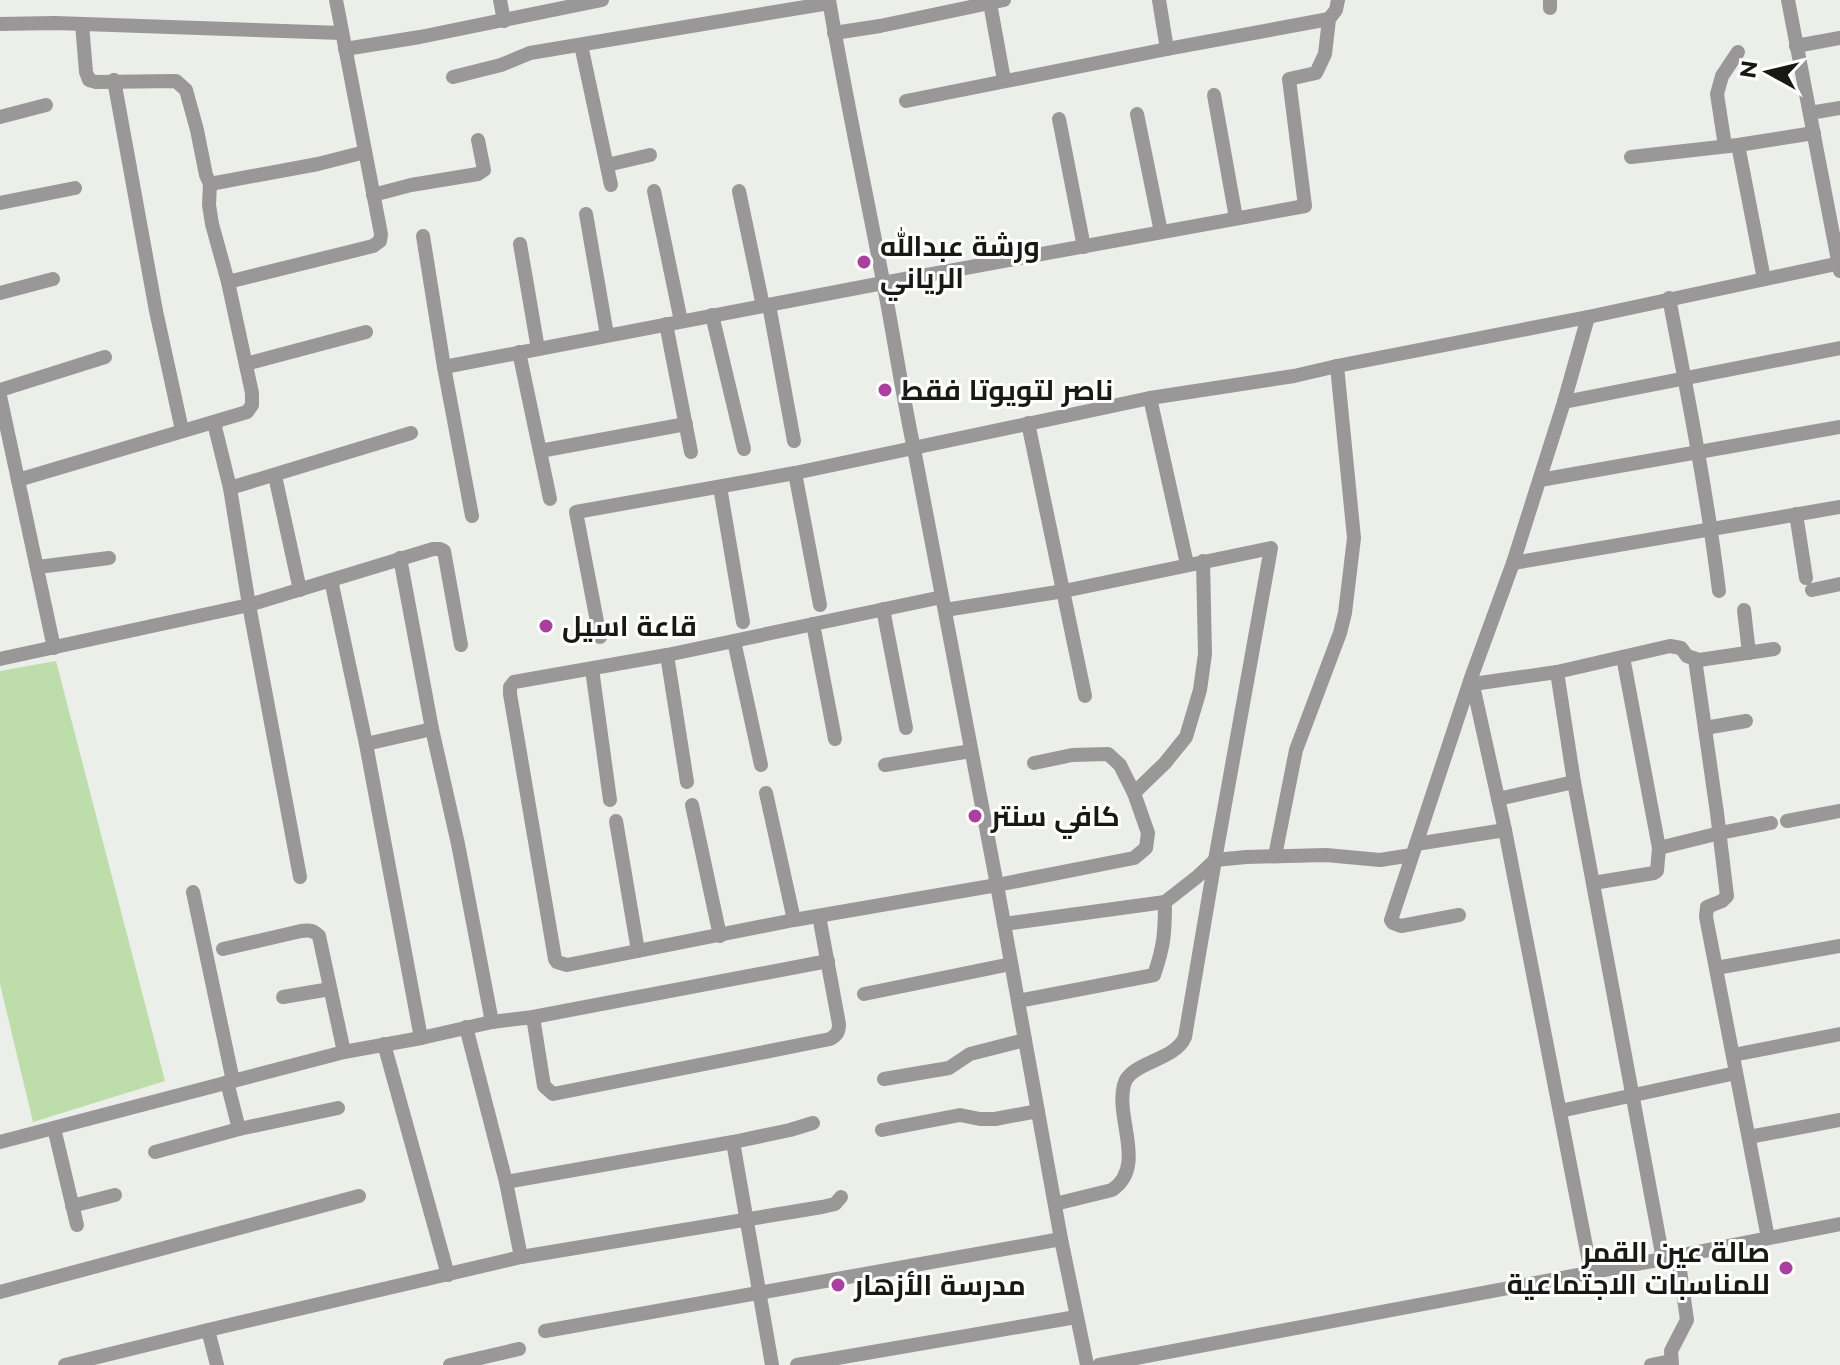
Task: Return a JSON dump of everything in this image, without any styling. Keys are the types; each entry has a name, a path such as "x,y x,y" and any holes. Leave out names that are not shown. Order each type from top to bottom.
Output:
{"street":[{"path":"228,282 373,246 380,241 336,0"},
{"path":"500,0 504,21"},
{"path":"345,49 602,0"},
{"path":"1159,0 1167,49"},
{"path":"444,367 1305,206 1289,79 1316,73 1325,54 1329,19 1336,10 1338,0"},
{"path":"600,637 576,512 795,473 1150,398 1294,376 1839,266 1788,0"},
{"path":"834,33 997,1 1004,80"},
{"path":"453,77 501,65 530,53 829,2 1087,1365"},
{"path":"906,101 1329,19"},
{"path":"0,24 342,33"},
{"path":"18,480 214,423 247,412 252,405 228,282 212,224 210,184 186,90 176,81 89,80 82,24"},
{"path":"1796,46 1840,38"},
{"path":"581,45 611,185"},
{"path":"1738,52 1722,76 1717,94 1764,279"},
{"path":"114,80 156,311 182,430"},
{"path":"1214,95 1236,218"},
{"path":"0,117 46,105"},
{"path":"1810,113 1840,108"},
{"path":"1137,114 1161,232"},
{"path":"1059,119 1084,247"},
{"path":"1631,157 1814,133"},
{"path":"373,195 478,174 484,170 478,140"},
{"path":"210,184 365,152"},
{"path":"607,165 650,155"},
{"path":"0,203 75,188"},
{"path":"654,191 691,452"},
{"path":"739,191 794,441"},
{"path":"586,214 607,335"},
{"path":"423,236 472,516"},
{"path":"520,244 538,349"},
{"path":"0,293 53,279"},
{"path":"1669,298 1712,528 1719,591"},
{"path":"712,315 744,449"},
{"path":"1459,915 1401,926 1391,920 1513,563 1588,317"},
{"path":"246,364 366,332"},
{"path":"1564,402 1840,348"},
{"path":"519,352 550,499"},
{"path":"0,390 105,357"},
{"path":"1275,856 1296,750 1345,613 1354,538 1337,366"},
{"path":"0,396 7,462 18,480 54,648"},
{"path":"1150,398 1187,564"},
{"path":"214,423 230,488 300,877"},
{"path":"1028,423 1085,696"},
{"path":"540,451 686,424"},
{"path":"1540,480 1840,427"},
{"path":"230,488 411,433"},
{"path":"795,473 820,605"},
{"path":"275,476 300,590"},
{"path":"720,487 743,622"},
{"path":"1513,563 1840,507"},
{"path":"1796,514 1809,584 1840,584"},
{"path":"1034,763 1072,755 1108,754 1120,765 1134,793 1148,833 1146,848 1134,858 567,965 555,959 510,687 514,682 667,655 883,609 1064,591 1271,548 1185,1037 1181,1046 1126,1079 1122,1094 1129,1168 1118,1186 1055,1204"},
{"path":"0,659 249,605 433,549 444,551 461,645"},
{"path":"38,567 109,558"},
{"path":"400,558 492,1022"},
{"path":"1134,793 1186,737 1200,690 1205,654 1203,561"},
{"path":"331,580 366,744 421,1038"},
{"path":"883,609 906,728"},
{"path":"1744,610 1749,653"},
{"path":"813,624 835,739"},
{"path":"734,641 761,765"},
{"path":"1472,681 1557,672 1676,646 1687,656 1699,660 1774,649"},
{"path":"667,655 687,782"},
{"path":"1593,883 1657,871 1659,848 1623,657"},
{"path":"1695,659 1727,896 1707,907 1706,913 1768,1238"},
{"path":"592,669 610,800"},
{"path":"1557,672 1574,782 1663,1259"},
{"path":"1472,681 1505,830 1591,1272"},
{"path":"1705,728 1746,721"},
{"path":"366,744 432,729"},
{"path":"885,765 971,751"},
{"path":"1498,799 1574,782"},
{"path":"766,793 794,920"},
{"path":"692,805 720,936"},
{"path":"1787,821 1840,811"},
{"path":"616,821 638,951"},
{"path":"1659,848 1771,823"},
{"path":"1004,924 1165,902 1215,860 1326,855 1380,860 1505,830"},
{"path":"193,892 239,1129"},
{"path":"1018,1001 1154,975 1163,949 1165,902"},
{"path":"533,1017 544,1086 553,1094 830,1039 839,1031 819,916"},
{"path":"223,949 310,930 319,936 344,1052"},
{"path":"1716,968 1840,946"},
{"path":"0,1142 344,1052 828,961"},
{"path":"864,994 1011,964"},
{"path":"283,997 330,989"},
{"path":"466,1027 506,1182 521,1257"},
{"path":"1733,1055 1840,1034"},
{"path":"884,1079 949,1068 970,1054 1025,1040"},
{"path":"384,1044 448,1275"},
{"path":"1560,1111 1736,1073"},
{"path":"155,1152 239,1129 338,1108"},
{"path":"882,1130 960,1115 995,1119 1038,1111"},
{"path":"1749,1137 1840,1120"},
{"path":"506,1182 733,1142 813,1123"},
{"path":"54,1128 77,1225"},
{"path":"733,1142 772,1365"},
{"path":"72,1206 115,1195"},
{"path":"0,1292 359,1196"},
{"path":"65,1365 521,1257 822,1207 835,1204 841,1197"},
{"path":"1099,1365 1840,1224"},
{"path":"545,1331 1061,1239"},
{"path":"1651,1365 1671,1363 1671,1351 1687,1320 1678,1256"},
{"path":"797,1365 1076,1317"},
{"path":"208,1330 217,1365"},
{"path":"450,1365 519,1349"}],"green space":[{"path":"56,661 165,1081 33,1122 0,984 0,671"}],"place":[{"name":"ورشة عبدالله الرياني","path":"864,262"},
{"name":"ناصر لتويوتا فقط","path":"885,390"},
{"name":"قاعة اسيل","path":"546,626"},
{"name":"كافي سنتر","path":"975,816"},
{"name":"صالة عين القمر للمناسبات الاجتماعية","path":"1786,1268"},
{"name":"مدرسة الأزهار","path":"838,1285"}]}
